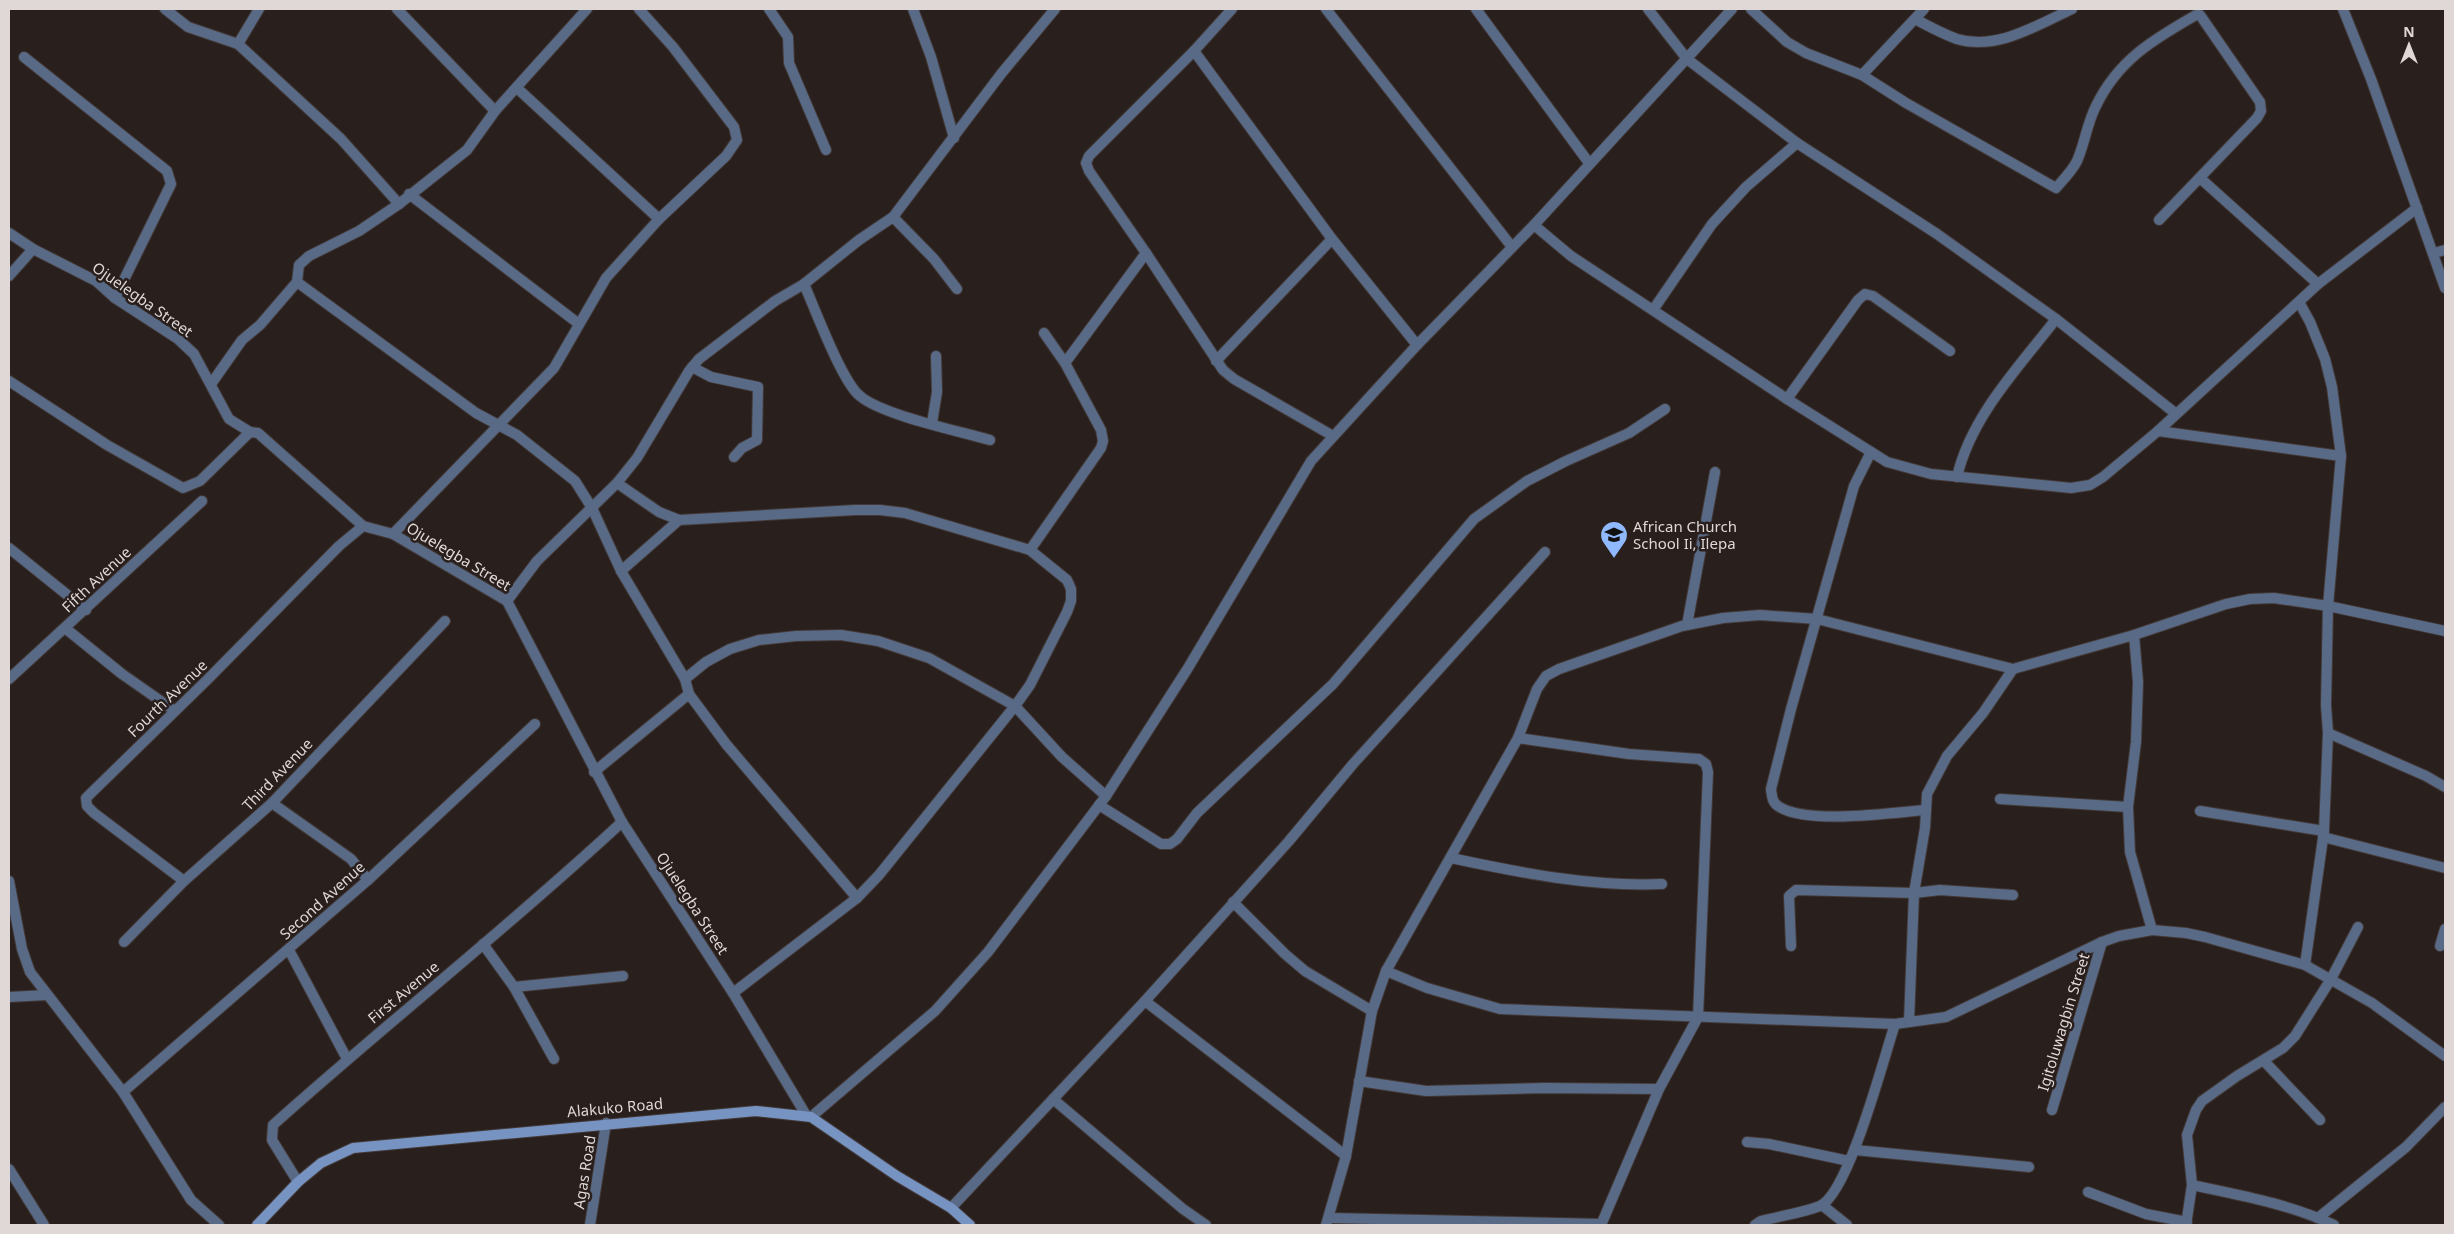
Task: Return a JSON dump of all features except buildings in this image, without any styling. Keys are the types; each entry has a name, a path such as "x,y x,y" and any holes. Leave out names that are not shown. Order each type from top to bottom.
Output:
{"main road":[{"name":"Alakuko Road","path":"257,1225 298,1182 321,1163 353,1148 756,1110 808,1116 897,1176 951,1208 970,1225"}],"street":[{"path":"165,9 188,27 238,44 341,139 399,204"},
{"path":"238,44 259,9"},
{"path":"397,9 495,111"},
{"path":"211,384 242,340 260,325 297,282 299,265 309,256 359,231 399,204 409,194 467,150 495,111 587,9"},
{"path":"394,534 554,368 606,278 659,220 726,156 737,140 737,134 673,47 639,9"},
{"path":"769,9 788,37 789,63 826,150"},
{"path":"914,9 931,57 954,138"},
{"path":"506,601 537,561 617,483 637,458 692,367 699,359 775,301 804,284 859,240 894,217 1055,9"},
{"path":"1232,9 1194,51 1089,156 1086,163 1089,171 1146,253 1216,361 1234,379 1333,436"},
{"path":"1326,9 1512,247"},
{"path":"1476,9 1589,163"},
{"path":"1648,9 1687,59 1797,143 1937,234 2056,320 2175,413"},
{"path":"808,1116 946,999 988,952 1106,796 1188,668 1311,461 1417,345 1534,225 1732,9"},
{"path":"1751,9 1787,42 1806,53 1862,75 1906,103 2056,188 2076,162 2095,107 2107,87 2138,50 2196,15 2200,15 2260,102 2261,111 2257,118 2159,220"},
{"path":"1862,75 1924,9"},
{"path":"1915,19 1958,39 2000,40 2024,32 2072,9"},
{"path":"2343,9 2371,79 2445,288"},
{"path":"1194,51 1332,238 1417,345"},
{"path":"24,57 167,171 171,184 115,298"},
{"path":"517,88 659,220"},
{"path":"1653,310 1712,224 1746,187 1797,143"},
{"path":"2200,178 2318,284"},
{"path":"409,194 579,324"},
{"path":"1534,225 1572,256 1787,399 1888,462 1930,474 2071,488 2090,485 2103,477 2158,431 2175,413 2318,284 2417,208"},
{"path":"894,217 934,259 957,289"},
{"name":"Ojuelegba Street","path":"9,233 33,249 96,282 115,298 178,339 194,354 229,419 250,432 258,433 363,526 394,534 506,601 594,772 622,822 734,993 808,1116"},
{"path":"1216,361 1332,238"},
{"path":"9,276 33,249"},
{"path":"2434,253 2445,250"},
{"path":"1065,364 1146,253"},
{"path":"297,282 476,413 518,435 575,482 592,508 621,571 685,679 689,694 726,744 857,898"},
{"path":"804,284 848,381 860,396 889,410 990,440"},
{"path":"1787,399 1864,294 1873,296 1950,351"},
{"path":"2299,302 2310,322 2325,359 2332,387 2341,456 2328,606 2326,705 2328,733 2323,834 2305,965"},
{"path":"1957,477 1961,459 1994,398 2056,320"},
{"path":"1030,550 1101,448 1103,441 1101,430 1065,364 1044,333"},
{"path":"932,423 938,392 936,356"},
{"path":"692,367 711,377 758,387 757,440 742,448 734,457"},
{"path":"9,381 107,445 184,488 200,481 250,432"},
{"path":"1099,805 1161,844 1170,844 1177,839 1197,813 1333,684 1474,519 1527,481 1629,433 1665,409"},
{"path":"2158,431 2341,456"},
{"path":"1871,452 1854,486 1772,776 1771,789 1773,802 1780,807 1807,814 1849,816 1925,810"},
{"path":"1687,625 1715,472"},
{"path":"617,483 659,512 679,520 880,510 905,513 1030,550 1067,580 1071,589 1071,601 1030,685 879,875 857,898 734,993"},
{"name":"Fifth Avenue","path":"9,679 202,501"},
{"path":"621,571 679,520"},
{"name":"Fourth Avenue","path":"184,881 94,813 86,806 86,798 339,546 363,526"},
{"path":"9,548 86,610"},
{"path":"951,1208 1145,1001 1289,842 1353,764 1545,552"},
{"path":"1518,738 1629,754 1699,760 1706,764 1707,803 1698,1017 1659,1090 1601,1225 1328,1221 1346,1156 1372,1011 1386,972 1518,738 1537,689 1546,676 1559,669 1687,625 1723,618 1760,615 1817,618 2013,669 2134,635 2226,604 2250,599 2274,598 2328,606 2445,631"},
{"name":"Third Avenue","path":"124,942 184,881 272,804 445,621"},
{"path":"65,628 122,674 175,711"},
{"path":"685,679 706,662 730,649 759,640 796,636 841,635 878,641 929,658 1015,706 1062,757 1106,796"},
{"path":"2134,635 2138,682 2136,742 2128,807 2130,852 2152,930"},
{"path":"1909,1022 1914,892 1925,828 1927,794 1947,756 1983,713 2013,669"},
{"path":"594,772 689,694"},
{"name":"Second Avenue","path":"123,1092 368,880 535,724"},
{"path":"2328,733 2426,776 2445,787"},
{"path":"2000,799 2128,807"},
{"path":"272,804 350,859 368,880"},
{"path":"2200,811 2323,834 2445,868"},
{"name":"First Avenue","path":"298,1182 272,1140 273,1125 622,822"},
{"path":"1451,858 1521,873 1574,880 1662,884"},
{"path":"9,881 24,957 30,972 123,1092 191,1200 219,1225"},
{"path":"1790,946 1789,896 1796,890 1914,892 1940,890 2013,895"},
{"path":"1233,902 1285,954 1305,971 1372,1011"},
{"path":"2088,1192 2146,1214 2187,1224 2192,1185 2187,1135 2196,1110 2202,1102 2237,1076 2265,1062 2283,1048 2294,1036 2331,979 2358,927"},
{"path":"2440,946 2445,929"},
{"path":"1386,972 1427,988 1500,1009 1895,1024 1946,1017 2102,942 2119,936 2152,930 2195,935 2305,965 2372,1003 2445,1056"},
{"name":"Igitoluwagbin Street","path":"2052,1110 2102,942"},
{"path":"483,944 514,987 554,1060"},
{"path":"289,950 347,1059"},
{"path":"514,987 623,976"},
{"path":"9,997 47,995"},
{"path":"1145,1001 1346,1156"},
{"path":"1755,1225 1761,1220 1822,1205 1839,1183 1856,1150 1895,1024"},
{"path":"2265,1062 2320,1120"},
{"path":"1359,1081 1426,1091 1544,1088 1659,1090"},
{"path":"1053,1099 1183,1209 1206,1225"},
{"path":"2318,1218 2406,1146 2445,1107"},
{"name":"Agas Road","path":"590,1225 606,1123"},
{"path":"1747,1142 1769,1144 1850,1161"},
{"path":"1856,1150 2029,1166"},
{"path":"9,1169 44,1225"},
{"path":"2192,1185 2235,1194 2318,1218 2334,1225"},
{"path":"1822,1205 1847,1225"}],"place":[{"name":"African Church School Ii, Ilepa","path":"1614,559"}]}
